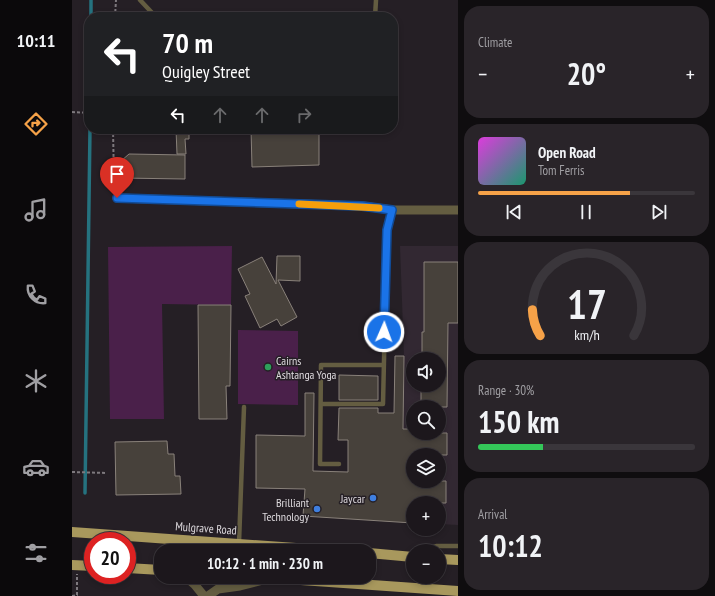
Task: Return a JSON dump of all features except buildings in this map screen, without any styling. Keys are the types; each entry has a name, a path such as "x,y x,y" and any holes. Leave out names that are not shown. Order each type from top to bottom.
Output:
{"main road":[{"name":"Mulgrave Road","path":"72,532 239,544"},
{"path":"376,553 406,555"},
{"path":"446,559 458,560"},
{"path":"74,565 84,566"},
{"path":"136,569 154,570"},
{"path":"364,584 458,590"}],"street":[{"path":"117,198 362,206 392,210 458,210"},
{"path":"194,584 204,596"},
{"path":"208,596 218,589 248,584"}],"lane":[{"path":"140,0 151,12"},
{"path":"375,12 376,0"},
{"path":"321,404 383,404 387,230 392,210"},
{"path":"339,464 320,464 321,365 384,365"},
{"path":"239,544 244,407"},
{"path":"446,546 458,546"}],"path":[{"path":"115,12 116,0"},
{"path":"72,112 84,113"},
{"path":"113,134 114,180 117,198"},
{"path":"73,472 107,473"},
{"path":"72,596 77,595 74,565"}],"shaded area":[{"path":"232,246 231,305 162,304 164,419 110,419 108,247"},
{"path":"400,246 458,246 458,525 446,524 446,496 406,496 406,523 402,523 404,356"},
{"name":"Cairns Ashtanga Yoga","path":"238,330 298,331 298,405 238,404"}],"waterway":[{"path":"91,0 91,12"},
{"path":"85,493 90,134"}],"slow traffic":[{"path":"299,204 379,208"}],"place":[{"name":"Cairns Ashtanga Yoga","path":"268,367"},
{"name":"Jaycar","path":"373,498"},
{"name":"Brilliant Technology","path":"317,509"}],"route":[{"path":"117,198 362,206 392,210 387,230 384,332"}]}
